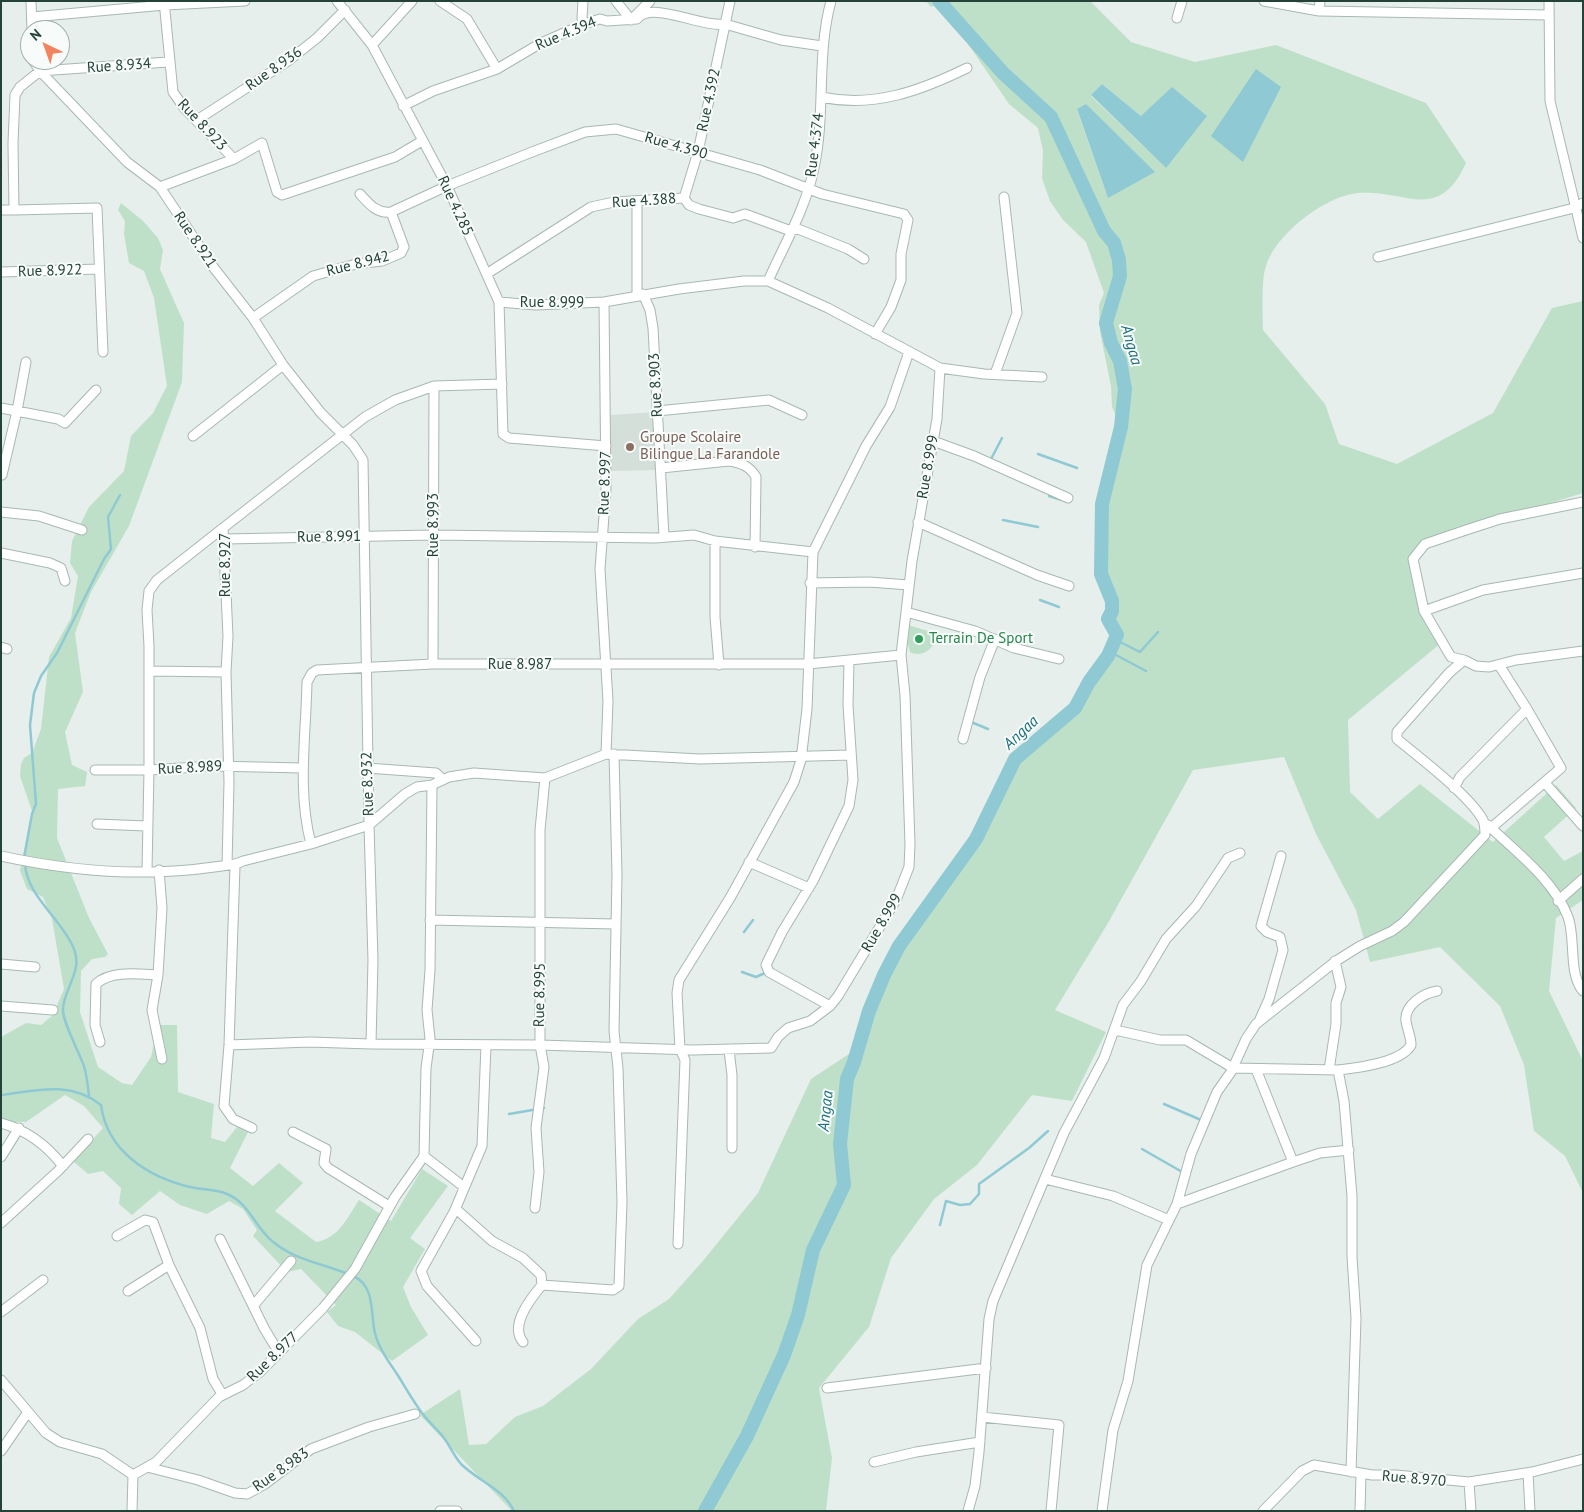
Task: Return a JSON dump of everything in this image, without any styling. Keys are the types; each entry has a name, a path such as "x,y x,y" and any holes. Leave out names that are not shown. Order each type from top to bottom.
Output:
{"street":[{"path":"30,1 32,17 164,3 244,1"},
{"name":"Rue 4.285","path":"337,1 372,45 447,186 500,302 503,434 509,438 606,446"},
{"path":"372,45 412,1"},
{"path":"440,1 467,19 497,69"},
{"path":"584,1 582,18 584,24"},
{"path":"616,1 630,20 650,1"},
{"name":"Rue 4.392","path":"684,198 698,152 730,1"},
{"name":"Rue 4.374","path":"768,282 809,190 815,167 821,97 822,46 831,1"},
{"path":"1177,18 1182,1"},
{"path":"1264,1 1320,6 1549,15"},
{"path":"1549,1 1550,101 1574,208 1583,238"},
{"name":"Rue 8.923","path":"164,3 168,62 173,92 234,158"},
{"name":"Rue 8.936","path":"197,120 288,62 317,38 345,10"},
{"name":"Rue 4.394","path":"403,106 433,91 497,69 541,43 584,24 600,19 607,21 637,19 640,14 649,11 676,14 717,25 725,24 781,40 822,46"},
{"name":"Rue 8.934","path":"40,71 168,62"},
{"path":"821,97 849,102 895,96 930,86 967,68"},
{"path":"14,210 15,95 20,87 40,71"},
{"name":"Rue 8.921","path":"40,71 127,162 160,188 214,268 253,318 284,365 341,435"},
{"name":"Rue 4.390","path":"447,186 585,132 616,129 760,170 809,190 907,216 900,260 901,280 891,307 875,334"},
{"path":"160,188 234,158 262,143 277,192 282,196 394,157 422,141"},
{"path":"360,194 377,210 384,213 391,212 447,186"},
{"path":"995,374 1017,313 1004,197"},
{"name":"Rue 4.388","path":"488,273 591,208 614,202 684,198 689,205 699,209 733,218 745,214 791,231 798,229 848,249 864,259"},
{"name":"Rue 8.903","path":"637,201 640,294 652,321 664,537"},
{"path":"1378,257 1574,208 1583,203"},
{"path":"1,210 97,208 103,352"},
{"name":"Rue 8.942","path":"253,318 313,276 356,264 382,261 400,253 404,247 391,212"},
{"name":"Rue 8.922","path":"1,272 99,269"},
{"name":"Rue 8.999","path":"500,302 536,305 604,302 640,294 744,282 768,282 828,308 940,368 933,441 918,522 901,655 905,695 910,844 909,867 896,900 844,987 830,1006 810,1021 788,1028 778,1037 771,1048 729,1050 540,1045"},
{"name":"Rue 8.997","path":"542,1285 613,1290 619,1286 622,1202 618,1068 614,1046 616,807 608,726 600,569 606,446 604,302"},
{"path":"678,1244 685,1060 680,1049 677,993 679,980 730,898 748,862 794,782 802,758 808,702 812,552 866,446 890,407 909,352"},
{"path":"2,474 18,411 26,362"},
{"path":"193,436 284,365"},
{"path":"940,368 1042,377"},
{"name":"Rue 8.927","path":"252,1128 234,1119 224,1106 229,1045 231,865 226,672 228,636 223,528 365,417 394,400 434,386 502,384"},
{"name":"Rue 8.993","path":"433,664 434,386"},
{"path":"1,408 58,418 65,423 96,390"},
{"path":"657,411 769,400 802,415"},
{"name":"Rue 8.932","path":"1,856 95,871 191,870 231,865 310,844 369,825 363,460 353,445 341,435"},
{"path":"933,441 974,456 1068,498"},
{"path":"661,468 729,461 739,463 753,470 756,477 755,547"},
{"path":"1583,502 1500,519 1425,544 1413,560 1424,611 1451,658 1464,660 1476,666 1499,666 1516,660 1583,651"},
{"path":"1,512 38,516 82,530"},
{"path":"918,522 1037,575 1069,586"},
{"path":"95,770 149,770 150,671 147,610 151,587 156,580 223,528"},
{"name":"Rue 8.991","path":"224,539 364,536 664,537 694,534 715,541 812,552"},
{"path":"715,541 715,617 719,665"},
{"path":"1,553 50,563 61,568 65,581"},
{"path":"1424,611 1483,590 1583,573"},
{"path":"810,583 860,582 909,585"},
{"path":"906,612 975,631 1014,648 1060,659"},
{"path":"963,739 980,678 995,639"},
{"name":"Rue 8.987","path":"310,844 302,768 309,678 312,673 326,668 433,664 808,664 901,655"},
{"path":"1464,660 1449,673 1397,732 1397,739 1454,788 1484,821 1544,878 1564,909 1579,964 1579,986 1583,990"},
{"path":"830,1006 767,969 766,965 782,932 809,888 849,806 853,780 848,705 850,661"},
{"path":"1491,828 1561,768 1527,709 1499,666"},
{"path":"150,671 226,672"},
{"path":"1454,788 1460,777 1527,709"},
{"path":"371,1044 373,960 369,825 405,794 417,787 432,785 443,780 474,773 545,778 610,754 636,757 700,759 802,758 851,755"},
{"name":"Rue 8.989","path":"147,871 146,826 149,770 228,767 302,768"},
{"path":"367,768 436,773 443,780"},
{"name":"Rue 8.995","path":"229,1045 310,1042 540,1045 540,830 545,778"},
{"path":"1545,782 1583,826"},
{"path":"432,785 427,1010 430,1043 426,1068 424,1156 464,1187"},
{"path":"1259,1021 1335,961 1404,922 1482,839 1484,835 1484,821"},
{"path":"97,824 146,826"},
{"path":"968,1511 975,1486 989,1319 993,1301 1064,1133 1091,1084 1115,1030 1123,1005 1141,981 1166,939 1196,906 1228,858 1240,853"},
{"path":"1102,1511 1113,1430 1128,1381 1136,1344 1145,1274 1152,1254 1177,1204 1191,1154 1207,1113 1217,1092 1233,1068 1246,1039 1259,1021 1269,999 1283,950 1280,937 1267,932 1261,926 1281,856"},
{"path":"748,862 809,888"},
{"path":"159,870 162,908 158,975 152,1010 162,1059"},
{"path":"1558,901 1583,879"},
{"path":"430,920 616,924"},
{"path":"1335,961 1342,987 1336,1003 1334,1070 1344,1101 1349,1150 1356,1318 1351,1472"},
{"path":"1,964 35,967"},
{"path":"100,1042 95,1025 96,984 104,977 133,973 158,975"},
{"path":"1115,1030 1160,1040 1186,1040 1233,1068 1334,1070 1371,1066 1407,1051 1411,1044 1406,1018 1411,1006 1428,993 1437,991"},
{"path":"1,1006 52,1010"},
{"path":"476,1341 427,1286 421,1276 423,1265 456,1209 482,1146 486,1044"},
{"path":"536,1208 539,1172 536,1128 544,1067 540,1045"},
{"path":"729,1050 732,1075 732,1148"},
{"path":"1256,1069 1293,1162"},
{"path":"1,1123 19,1128 39,1140 63,1166"},
{"path":"1,1157 19,1128"},
{"path":"293,1132 326,1149 324,1163 328,1168 389,1206"},
{"path":"1,1223 63,1166 88,1139"},
{"path":"1177,1204 1320,1153 1349,1150"},
{"name":"Rue 8.977","path":"133,1475 168,1451 222,1394 252,1380 346,1281 381,1226 389,1206 424,1156"},
{"path":"1045,1180 1112,1196 1169,1220"},
{"path":"456,1209 492,1241 523,1258 538,1271 543,1281 542,1285 528,1302 522,1317 519,1331 523,1342"},
{"path":"118,1236 144,1220 153,1222 169,1265 195,1314 213,1379 222,1394"},
{"path":"220,1239 279,1353"},
{"path":"253,1306 290,1261"},
{"path":"128,1291 169,1265"},
{"path":"1,1312 43,1280"},
{"path":"826,1388 986,1368"},
{"path":"1,1380 46,1433 60,1442 102,1454 133,1475 132,1511"},
{"path":"1,1451 28,1412"},
{"name":"Rue 8.983","path":"147,1467 198,1480 235,1493 247,1494 265,1484 311,1449 369,1427 415,1414"},
{"path":"982,1417 1059,1426 1051,1511"},
{"path":"874,1462 916,1452 980,1442"},
{"name":"Rue 8.970","path":"1263,1511 1307,1467 1314,1465 1362,1474 1396,1474 1469,1482 1528,1473 1583,1459"},
{"path":"1528,1473 1530,1511"},
{"path":"1360,1511 1362,1474"},
{"path":"1469,1482 1471,1511"},
{"path":"440,1511 457,1511"}],"shaded area":[{"name":"Groupe Scolaire Bilingue La Farandole","path":"655,412 660,470 611,471 611,415"}],"green space":[{"path":"926,1 1090,1 1131,42 1195,62 1276,45 1426,103 1466,163 1455,182 1444,193 1432,198 1420,199 1375,193 1358,193 1331,201 1303,219 1291,230 1271,254 1264,272 1263,330 1325,404 1339,444 1397,464 1493,413 1552,308 1583,301 1583,493 1451,534 1409,561 1441,643 1348,720 1350,792 1378,819 1420,784 1493,842 1556,785 1576,808 1544,837 1564,861 1583,851 1583,900 1556,918 1549,991 1583,1061 1583,1193 1565,1156 1534,1131 1524,1065 1500,1006 1440,947 1370,962 1356,910 1316,834 1284,757 1193,770 1108,923 1055,1010 1106,1032 1072,1101 1032,1095 977,1165 934,1199 891,1258 869,1327 819,1388 832,1458 826,1511 512,1511 420,1415 460,1389 469,1445 486,1444 515,1417 543,1406 591,1369 638,1319 669,1299 758,1193 811,1079 858,1048 869,1011 899,946 976,839 1015,759 1075,708 1089,682 1108,656 1117,635 1108,619 1112,611 1112,599 1101,574 1100,558 1102,504 1121,427 1112,407 1111,386 1100,332 1099,305 1104,293 1086,242 1063,220 1050,201 1042,178 1043,151 1038,128 1009,104 940,3 931,7","holes":["1102,84 1141,116 1166,168 1091,96","1086,104 1108,198 1077,110"]},
{"path":"121,203 143,221 158,238 163,250 160,269 184,323 182,382 129,526 91,592 75,633 83,692 65,732 72,765 87,772 85,786 58,789 57,838 89,918 108,954 105,957 92,959 81,971 80,1012 98,1067 122,1083 132,1085 151,1057 158,1025 177,1025 178,1092 214,1104 211,1138 225,1142 237,1127 248,1132 230,1168 253,1186 279,1163 303,1183 275,1211 316,1242 330,1237 336,1232 359,1200 391,1221 422,1169 448,1186 410,1238 425,1249 403,1287 411,1307 428,1335 392,1361 355,1332 338,1326 327,1312 336,1305 301,1269 287,1272 253,1236 257,1230 243,1209 229,1201 207,1214 180,1205 160,1191 132,1215 119,1204 121,1188 103,1171 88,1174 73,1161 103,1128 84,1106 65,1095 26,1122 1,1122 1,1037 26,1023 41,1025 53,1015 64,989 52,919 43,897 27,889 20,871 32,811 20,776 21,764 24,758 32,753 41,729 49,657 71,618 78,576 70,563 72,541 89,507 124,471 131,436 153,413 167,386 154,298 144,271 129,263 124,234 125,221 118,210"},
{"name":"Terrain De Sport","path":"908,625 931,632 934,643 930,649 920,654 910,652 907,641"}],"water":[{"path":"1256,69 1281,87 1243,162 1211,136"},
{"path":"1102,84 1141,116 1172,87 1207,116 1166,168 1091,95"},
{"path":"1086,104 1155,172 1108,198 1077,109"}],"waterway":[{"name":"Angaa","path":"705,1511 747,1436 784,1355 798,1315 813,1250 844,1185 840,1144 847,1079 869,1011 884,975 899,946 976,839 1015,759 1075,708 1089,682 1108,656 1117,635 1108,619 1112,611 1112,601 1101,574 1102,504 1121,427 1125,389 1120,361 1111,343 1106,323 1120,276 1119,260 1114,243 1104,231 1051,117 1003,73 939,1"},
{"path":"990,461 1002,438"},
{"path":"1038,454 1077,468"},
{"path":"24,858 32,814 36,804 30,725 34,693 41,676 57,653 104,559 111,549 108,517 120,495"},
{"path":"1049,496 1062,500"},
{"path":"1003,520 1038,527"},
{"path":"1040,600 1059,607"},
{"path":"1122,643 1140,652 1158,632"},
{"path":"1116,655 1146,671"},
{"path":"971,722 988,729"},
{"path":"25,864 27,876 32,887 69,938 74,949 76,957 75,972 66,994 63,1014 84,1066 89,1096"},
{"path":"744,932 753,920"},
{"path":"742,972 756,977 765,973"},
{"path":"1,1095 53,1089 65,1090 89,1097 101,1105 105,1121 121,1149 145,1169 174,1182 190,1187 218,1191 235,1198 266,1235 280,1247 299,1257 348,1274"},
{"path":"1164,1104 1201,1120"},
{"path":"509,1114 544,1108"},
{"path":"940,1225 946,1201 960,1205 970,1204 979,1194 979,1184 1029,1148 1048,1131"},
{"path":"1142,1149 1184,1173"},
{"path":"353,1276 365,1286 369,1293 376,1338 381,1349 418,1408 442,1435 461,1464 504,1497 514,1511"}],"place":[{"name":"Groupe Scolaire Bilingue La Farandole","path":"630,447"},
{"name":"Terrain De Sport","path":"919,639"}]}
